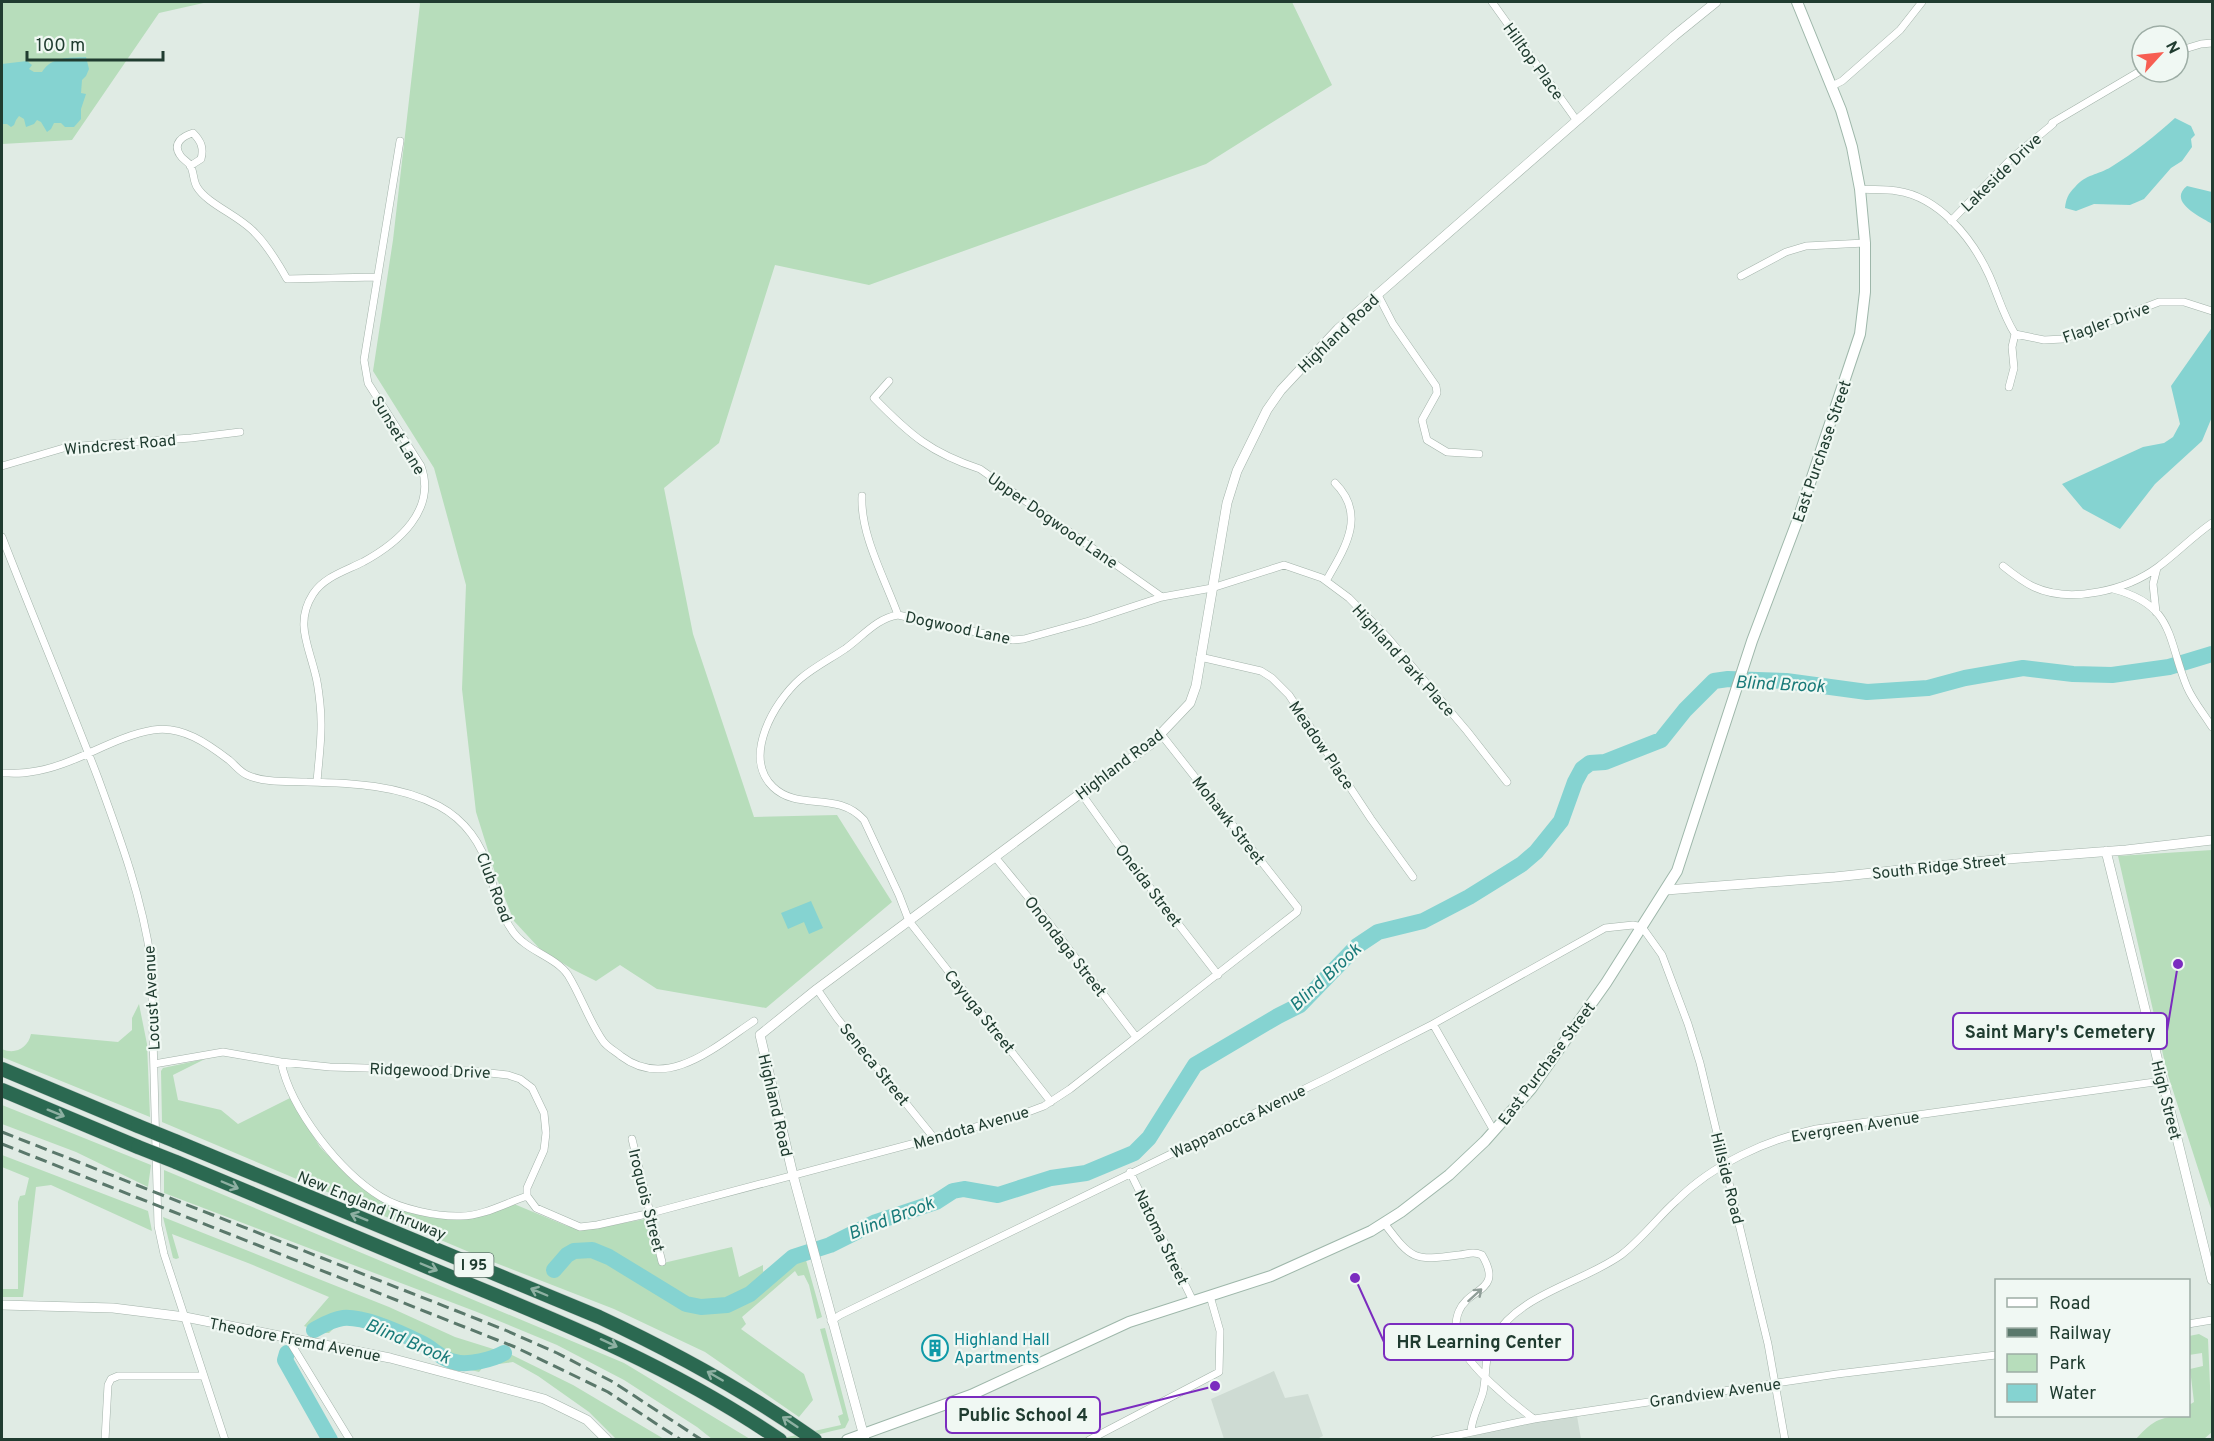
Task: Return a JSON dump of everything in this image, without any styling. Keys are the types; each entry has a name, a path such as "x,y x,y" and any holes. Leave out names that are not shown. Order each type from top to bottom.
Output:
{"highway":[{"name":"New England Thruway","path":"2,1069 599,1317 688,1361 765,1406 815,1440"},
{"name":"I 95","path":"2,1090 592,1335 681,1379 780,1440"}],"main road":[{"name":"East Purchase Street","path":"1193,1301 1271,1276 1350,1242 1384,1223 1449,1175 1494,1131 1530,1089 1642,927 1677,871 1752,641 1798,519 1860,334 1865,292 1865,243 1860,189 1847,130 1832,86 1797,2"},
{"path":"847,1440 864,1437 970,1395 1120,1325 1193,1301"}],"street":[{"name":"Hilltop Place","path":"1492,2 1577,121"},
{"name":"Highland Road","path":"864,1437 793,1175 760,1035 817,989 1081,793 1150,745 1190,703 1227,503 1237,471 1267,410 1281,390 1338,329 1716,2"},
{"path":"1832,86 1842,81 1900,30 1922,2"},
{"path":"2190,47 2212,43"},
{"name":"Lakeside Drive","path":"1951,221 2033,138 2052,123 2130,77"},
{"path":"190,166 201,159 203,150 199,139 193,134 183,136 178,142 179,155 190,166 196,186 203,195 241,219 256,233 287,279 376,277"},
{"name":"Sunset Lane","path":"317,782 321,726 320,704 316,674 304,636 308,604 321,584 372,556 402,533 412,523 426,491 426,479 421,466 365,377 364,360 376,277 400,141"},
{"path":"1860,189 1898,191 1916,196 1936,207 1967,237 1979,254 2007,322 2015,334 2012,347 2014,368 2009,387"},
{"path":"1740,276 1786,252 1806,246 1865,243"},
{"path":"1378,295 1393,324 1436,386 1437,393 1422,420 1427,440 1447,452 1479,454"},
{"name":"Flagler Drive","path":"2015,334 2044,340 2063,339 2159,302 2184,302 2212,311"},
{"name":"Upper Dogwood Lane","path":"890,381 874,399 924,445 980,470 1162,597"},
{"name":"Windcrest Road","path":"2,466 67,447 240,432"},
{"path":"1326,581 1342,553 1352,528 1351,509 1345,493 1335,483"},
{"path":"862,496 861,512 866,530 898,615"},
{"path":"2003,566 2036,588 2050,592 2067,595 2113,589 2157,568 2212,523"},
{"name":"Locust Avenue","path":"2,537 5,556 88,753 124,848 147,931 151,961 158,1226 164,1254 225,1440"},
{"name":"Highland Park Place","path":"1212,588 1284,566 1326,581 1349,598 1388,638 1467,730 1507,782"},
{"path":"2156,612 2153,584 2157,568"},
{"name":"Dogwood Lane","path":"909,921 864,820 857,811 842,804 804,801 781,793 768,781 763,771 760,755 762,740 780,700 800,679 845,649 881,620 898,615 1013,640 1089,621 1162,597 1212,588"},
{"path":"2113,589 2134,597 2156,612 2170,634 2187,688 2212,727"},
{"name":"Meadow Place","path":"1200,657 1261,671 1272,678 1289,695 1371,819 1413,877"},
{"name":"Club Road","path":"2,773 46,769 153,730 168,729 187,733 230,760 246,775 269,780 362,784 410,794 440,807 459,819 482,852 498,904 511,929 521,941 567,973 604,1043 629,1062 643,1068 657,1070 676,1068 754,1021"},
{"name":"Mohawk Street","path":"1161,734 1297,906"},
{"name":"Oneida Street","path":"1081,793 1134,867 1218,975"},
{"name":"South Ridge Street","path":"1666,890 1835,877 2212,840"},
{"name":"High Street","path":"2106,851 2212,1280"},
{"name":"Onondaga Street","path":"995,857 1042,914 1136,1037"},
{"name":"Mendota Avenue","path":"651,1213 1020,1115 1051,1102 1295,915 1297,906"},
{"name":"Cayuga Street","path":"909,921 1051,1102"},
{"name":"Wappanocca Avenue","path":"831,1321 1130,1172 1325,1079 1433,1024 1605,928 1633,924 1642,927"},
{"name":"Hillside Road","path":"1642,927 1662,955 1688,1023 1768,1344 1785,1440"},
{"name":"Seneca Street","path":"817,989 837,1018 934,1138"},
{"path":"1433,1024 1494,1131"},
{"name":"Ridgewood Drive","path":"154,1064 223,1052 281,1062 360,1068 490,1072 520,1079 537,1094 546,1124 544,1150 529,1182 527,1196"},
{"path":"281,1062 294,1094 320,1140 352,1174 387,1201 437,1215 460,1216 481,1213 527,1196 531,1203 542,1211 580,1227 651,1213"},
{"name":"Evergreen Avenue","path":"1471,1431 1472,1418 1483,1392 1485,1361 1493,1339 1518,1311 1557,1287 1621,1255 1676,1201 1748,1151 1772,1141 1816,1129 2163,1081"},
{"name":"Iroquois Street","path":"632,1139 662,1262"},
{"name":"Natoma Street","path":"1130,1172 1193,1301"},
{"path":"1384,1223 1399,1243 1419,1258 1427,1259 1474,1252 1482,1255 1489,1273 1487,1284 1459,1309 1456,1324 1458,1342 1507,1399 1534,1419"},
{"path":"1089,1440 1219,1372 1220,1331 1210,1296"},
{"name":"Theodore Fremd Avenue","path":"2,1305 113,1308 185,1317 390,1358 527,1394 575,1413 596,1427 607,1440"},
{"path":"2190,1324 2212,1320"},
{"path":"287,1337 350,1440"},
{"name":"Grandview Avenue","path":"1435,1440 1534,1419 1775,1383 1995,1355"},
{"path":"105,1440 108,1385 111,1379 204,1376"}],"shaded area":[{"path":"1274,1371 1285,1398 1308,1394 1323,1436 1315,1440 1224,1439 1211,1399"},
{"path":"1577,1416 1581,1439 1458,1440 1515,1425"}],"green space":[{"path":"2,2 208,2 159,13 72,140 2,144"},
{"path":"419,2 1292,2 1332,85 1206,164 869,285 775,265 719,443 664,488 693,634 754,817 837,815 892,902 766,1008 657,989 620,965 596,981 539,948 514,921 496,876 476,812 462,689 466,585 434,468 373,371 393,240"},
{"path":"2212,850 2212,1212 2167,1072 2118,856"},
{"path":"139,1004 147,1044 150,1117 2,1057 2,1049 16,1051 20,1049 27,1043 31,1034 118,1042 132,1030 132,1018"},
{"path":"205,1059 173,1075 178,1100 221,1110 238,1124 290,1098 320,1147 351,1179 376,1198 429,1217 459,1220 514,1204 567,1226 587,1230 645,1219 648,1221 659,1264 732,1247 739,1277 763,1265 763,1272 802,1246 822,1317 817,1319 809,1285 804,1275 798,1276 795,1271 742,1317 746,1324 741,1329 804,1374 813,1400 799,1417 705,1352 614,1309 488,1260 162,1122 161,1071 163,1068"},
{"path":"2,1105 151,1165 148,1187 76,1152 2,1124"},
{"path":"2,1155 148,1211 152,1231 51,1185 36,1187 23,1297 2,1297 2,1289 18,1289 18,1202 20,1196 25,1195 29,1178 2,1167"},
{"path":"164,1170 624,1363 750,1439 712,1439 624,1380 557,1345 477,1312 164,1193"},
{"path":"163,1217 389,1307 455,1337 512,1355 573,1385 664,1439 616,1439 589,1412 538,1376 513,1362 484,1366 479,1372 432,1360 429,1350 353,1324 336,1326 329,1333 304,1326 329,1297 172,1234 179,1258 173,1258"},
{"path":"825,1328 849,1420 845,1428 806,1437 783,1438 841,1425 838,1416 843,1414 820,1329"},
{"path":"2199,1334 2208,1339 2212,1432 2204,1439 2136,1439 2159,1420 2171,1417 2190,1417 2190,1404 2194,1402 2190,1369 2203,1366 2202,1353 2190,1355 2190,1336"}],"water":[{"path":"86,57 89,69 82,80 81,93 86,94 81,109 81,119 74,127 54,123 47,132 37,120 26,127 24,119 19,116 11,127 2,124 2,64 27,61 32,65 29,69 42,72 56,60"},
{"path":"2175,118 2191,126 2195,135 2191,139 2192,147 2182,161 2171,168 2144,199 2130,205 2094,204 2076,211 2065,208 2069,194 2079,183 2128,156"},
{"path":"2187,186 2212,192 2212,224 2183,203 2182,192"},
{"path":"2211,329 2212,417 2202,441 2155,484 2120,529 2083,509 2062,484 2143,447 2164,443 2173,437 2180,424 2171,386"},
{"path":"811,901 823,928 809,934 804,922 788,929 781,913"}],"waterway":[{"name":"Blind Brook","path":"554,1270 567,1255 574,1251 592,1250 609,1257 686,1304 701,1307 727,1305 750,1294 793,1257 830,1245 876,1222 936,1202 953,1191 964,1189 998,1195 1051,1178 1086,1173 1134,1153 1149,1138 1195,1065 1300,1005 1357,946 1378,932 1423,921 1469,897 1522,864 1536,852 1561,821 1582,769 1590,763 1605,762 1661,740 1685,710 1714,681 1728,679 1786,681 1867,692 1928,688 1965,678 2023,668 2073,674 2112,675 2169,667 2212,654"},
{"name":"Blind Brook","path":"314,1330 328,1322 352,1318 395,1331 455,1362 480,1361 504,1353"},
{"name":"Blind Brook","path":"287,1353 285,1360 330,1440"}],"railway":[{"path":"2,1132 505,1330 557,1353 613,1382 702,1440"},
{"path":"2,1144 515,1347 608,1392 681,1440"}],"place":[{"name":"Saint Mary's Cemetery","path":"2178,964"},
{"name":"HR Learning Center","path":"1355,1278"},
{"name":"Highland Hall Apartments","path":"935,1348"},
{"name":"Public School 4","path":"1215,1386"}]}
